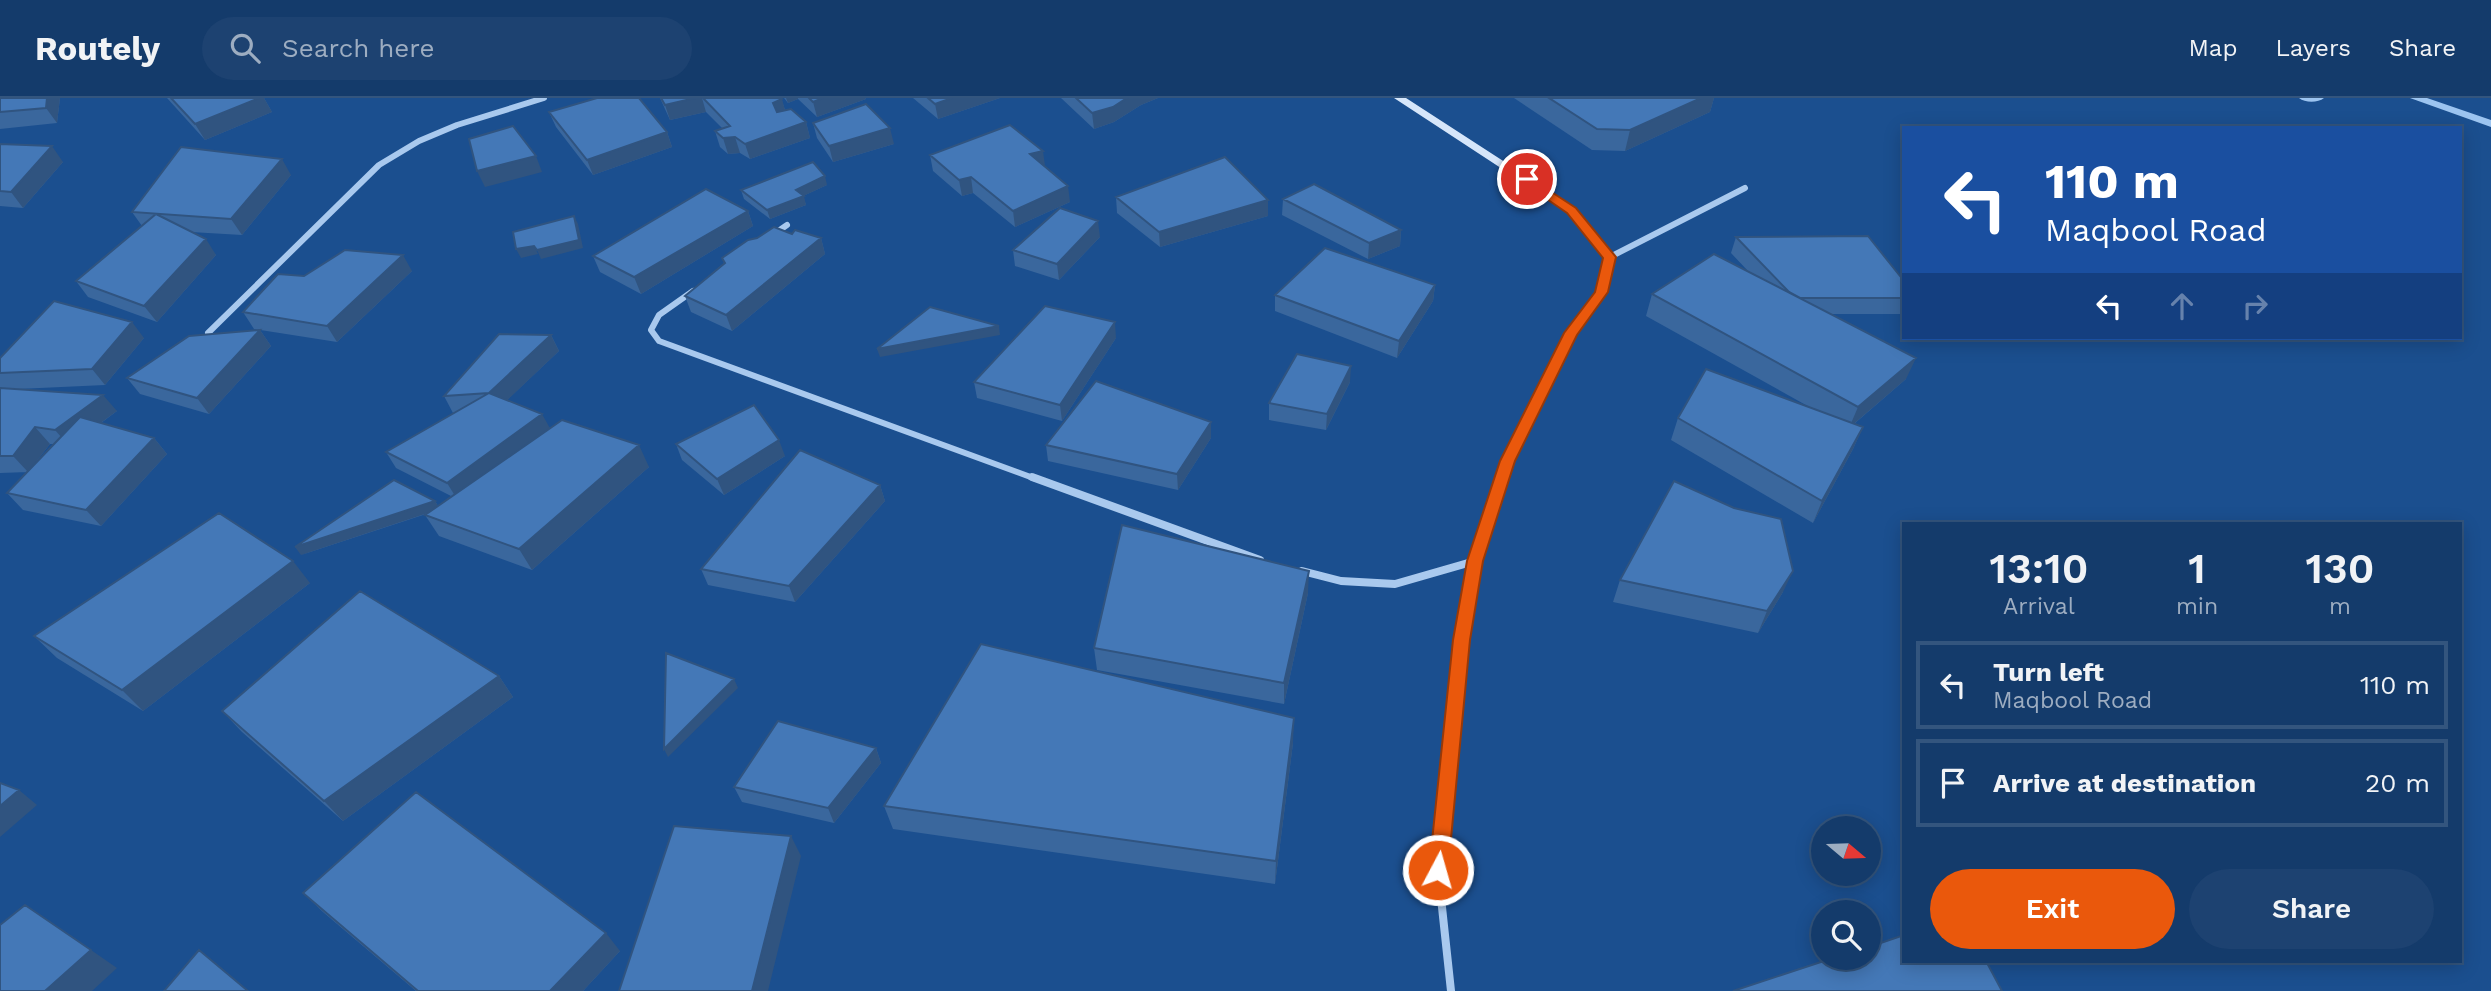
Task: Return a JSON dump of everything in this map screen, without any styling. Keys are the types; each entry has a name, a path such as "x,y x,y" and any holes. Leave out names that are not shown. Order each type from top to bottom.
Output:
{"street":[{"path":"208,333 379,165 418,141 457,125 544,98"},
{"path":"1399,98 1572,210 1610,257"},
{"path":"1610,257 1745,188"},
{"path":"765,241 787,225"},
{"path":"1451,991 1438,870 1462,640 1475,561 1507,461 1570,333 1602,292 1610,257"},
{"path":"698,287 659,315 651,330 659,341 1267,561"},
{"path":"1292,568 1341,580 1395,584 1475,561"}],"building":[{"path":"0,98 47,98 46,108 0,112"},
{"path":"171,98 259,98 195,124"},
{"path":"597,98 639,98 667,132 587,160 549,112"},
{"path":"661,98 695,98 665,105"},
{"path":"703,98 781,98 773,103 777,112 791,109 806,122 745,144 735,137 723,138 715,131 730,126"},
{"path":"928,98 952,98 935,104"},
{"path":"1076,98 1127,98 1113,107 1092,113"},
{"path":"1549,98 1701,98 1630,130 1597,129"},
{"path":"866,104 890,128 829,146 813,123"},
{"path":"1010,125 1043,151 1030,154 1068,186 1013,211 971,177 959,180 930,155"},
{"path":"513,126 536,156 477,171 469,139"},
{"path":"0,144 52,146 11,192 0,191"},
{"path":"181,147 282,159 231,219 132,212"},
{"path":"1225,157 1268,200 1159,232 1116,197"},
{"path":"813,162 825,176 796,190 804,196 767,210 741,190"},
{"path":"1314,184 1401,230 1369,243 1283,199"},
{"path":"706,189 748,211 634,277 593,256"},
{"path":"1060,208 1098,221 1057,264 1013,250"},
{"path":"156,214 206,239 144,306 76,281"},
{"path":"574,216 579,240 537,250 534,246 516,249 513,232"},
{"path":"774,227 792,234 795,230 821,238 726,315 685,296 725,263 722,258 748,240 757,238"},
{"path":"1868,236 1902,278 1902,298 1800,298 1789,292 1736,237"},
{"path":"1325,248 1435,285 1399,341 1275,295"},
{"path":"345,250 403,255 327,326 243,312 278,274 304,276"},
{"path":"1714,254 1916,358 1858,407 1652,294"},
{"path":"54,301 132,322 92,369 0,373 0,358"},
{"path":"1045,306 1115,322 1060,405 974,382"},
{"path":"930,307 999,326 877,349"},
{"path":"260,330 197,398 127,378 189,336"},
{"path":"499,334 551,335 489,393 444,396"},
{"path":"1297,354 1351,366 1327,414 1269,403"},
{"path":"1706,369 1863,427 1822,501 1678,418"},
{"path":"1096,381 1211,422 1177,474 1046,445"},
{"path":"0,388 103,395 55,430 35,427 13,456 0,456"},
{"path":"489,393 542,414 447,483 386,452"},
{"path":"754,405 779,440 717,479 676,444"},
{"path":"80,417 154,438 86,510 7,493"},
{"path":"562,420 639,445 519,549 425,515"},
{"path":"800,450 880,485 789,586 701,569"},
{"path":"394,480 435,501 295,547"},
{"path":"1674,481 1734,508 1781,519 1793,571 1767,611 1620,580"},
{"path":"219,513 293,561 122,690 34,636"},
{"path":"1122,525 1309,571 1284,683 1094,648"},
{"path":"360,591 499,676 324,801 222,711"},
{"path":"981,644 1294,718 1276,861 884,806"},
{"path":"666,653 734,679 664,749"},
{"path":"778,721 876,748 828,808 734,787"},
{"path":"0,783 19,790 0,806"},
{"path":"416,792 606,933 550,991 418,991 303,893"},
{"path":"674,826 791,836 752,991 619,991"},
{"path":"25,905 91,950 45,991 0,991 0,925"},
{"path":"1902,936 1902,963 1987,963 2002,991 1733,991 1811,965 1811,970 1881,970 1881,943"},
{"path":"199,950 248,991 164,991"}],"waterway":[{"path":"2305,98 2318,98"},
{"path":"2416,98 2491,124"}],"route":[{"path":"1438,870 1462,640 1475,561 1507,461 1570,333 1602,292 1610,257 1572,210 1527,179"}]}
